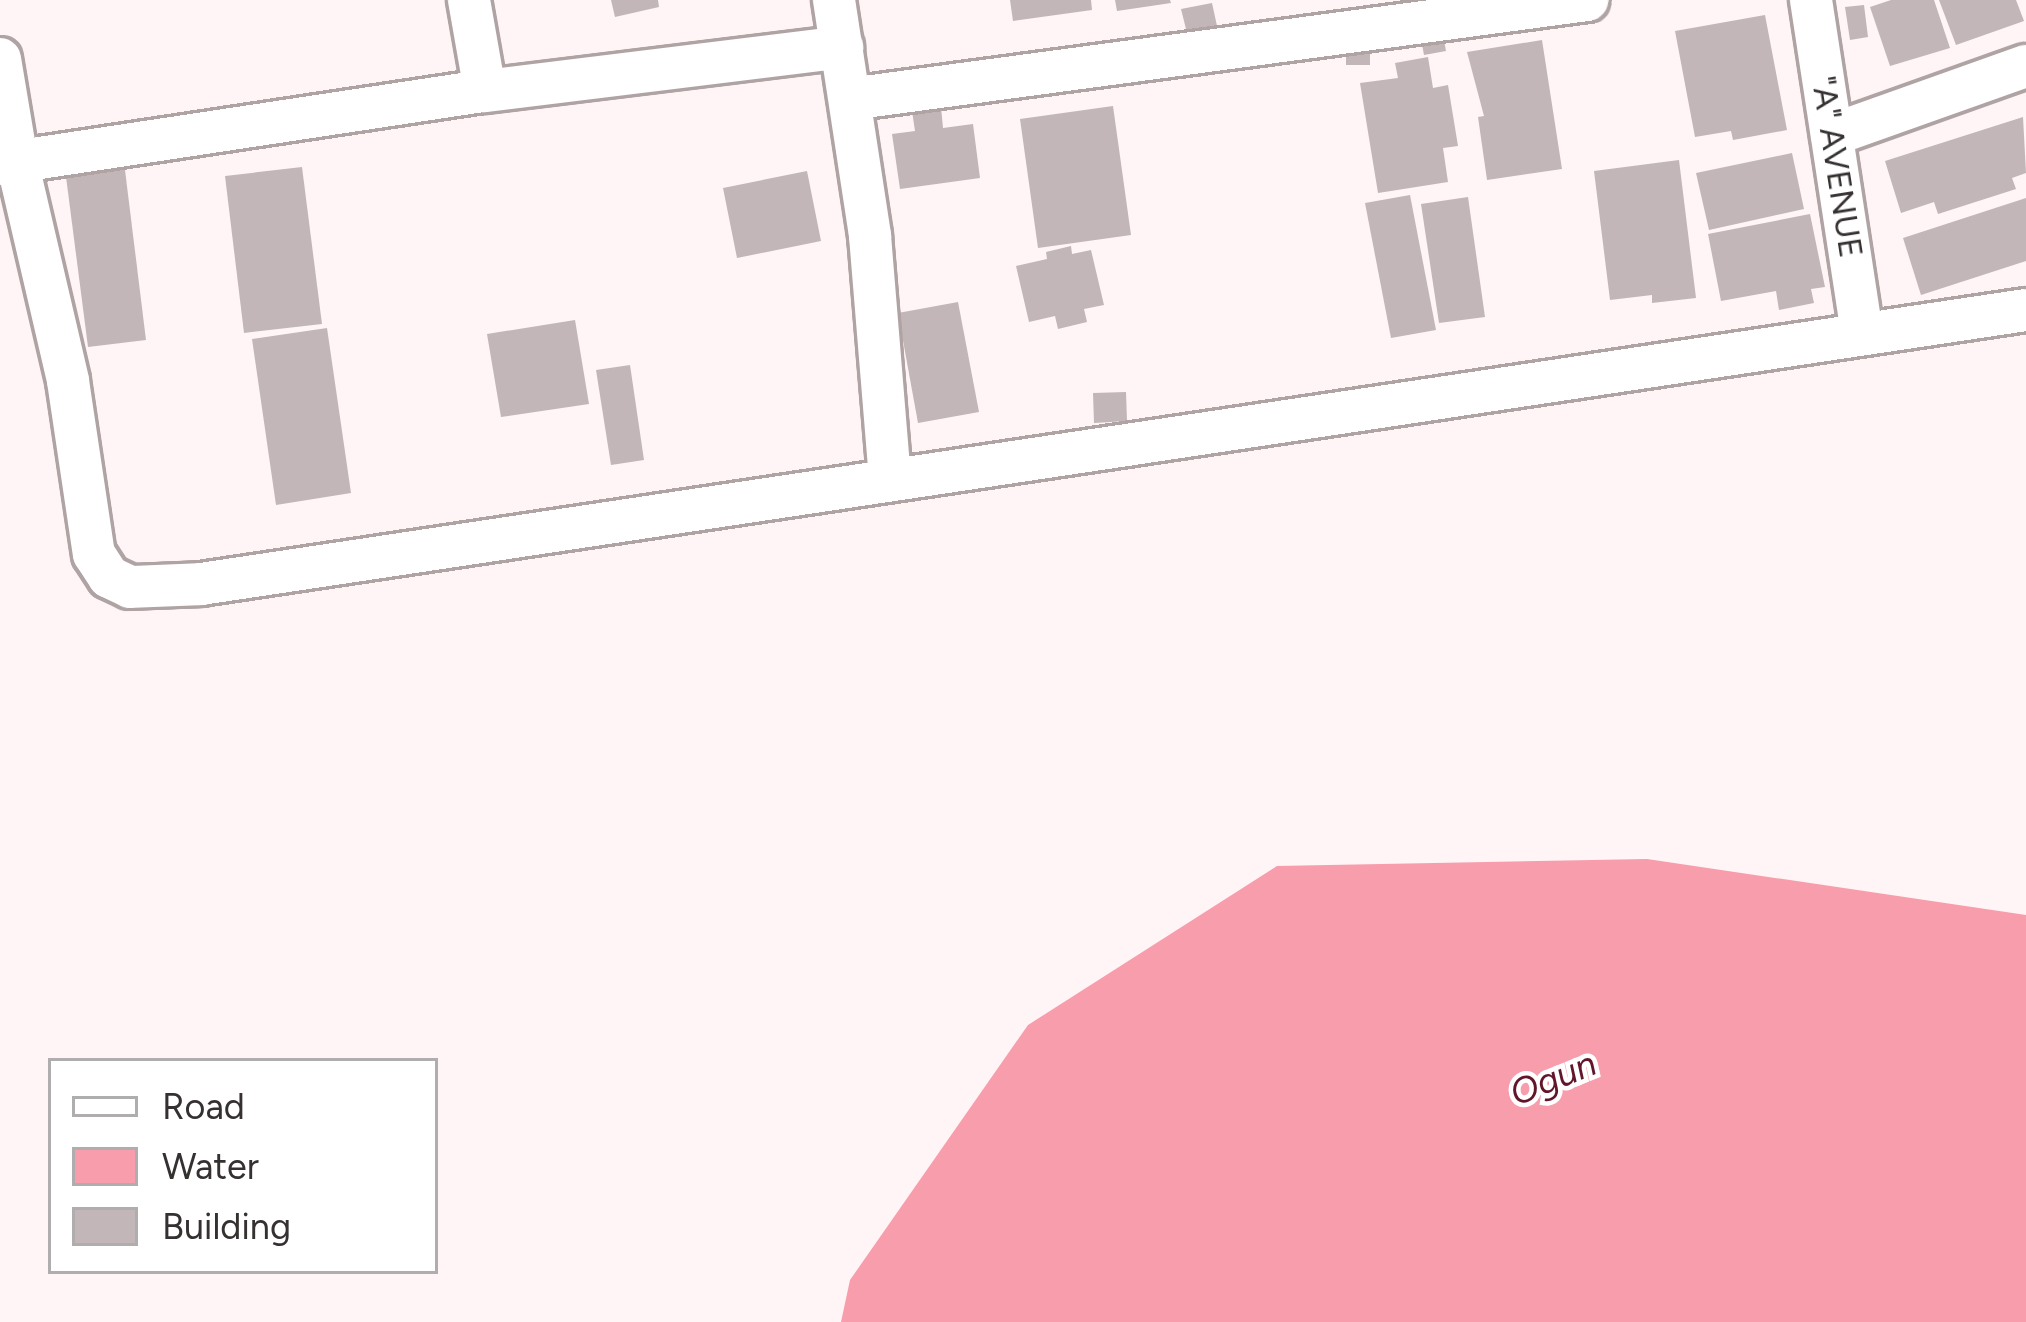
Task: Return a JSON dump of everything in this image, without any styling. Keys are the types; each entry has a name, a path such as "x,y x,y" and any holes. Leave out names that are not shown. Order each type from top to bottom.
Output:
{"street":[{"path":"469,0 484,91"},
{"path":"834,0 870,236 890,480"},
{"path":"850,99 1587,0"},
{"name":"\"A\" AVENUE","path":"1811,0 1862,334"},
{"path":"8,162 484,91 842,47"},
{"path":"0,59 8,162 68,381 94,554 109,577 130,587 201,584 2026,310"},
{"path":"1832,135 2026,66"}],"water":[{"name":"Ogun","path":"1647,859 2026,915 2026,1322 841,1322 850,1280 1028,1025 1277,866"}],"building":[{"path":"611,0 658,0 659,7 615,17"},
{"path":"1010,0 1091,0 1092,10 1013,21"},
{"path":"1115,0 1170,0 1171,3 1117,11"},
{"path":"1891,0 1934,0 1950,48 1890,66 1870,7"},
{"path":"1939,0 2016,0 2024,21 1956,45"},
{"path":"1212,3 1217,26 1187,33 1181,9"},
{"path":"1864,5 1868,37 1850,40 1845,7"},
{"path":"1765,15 1787,130 1733,140 1731,131 1695,137 1675,31"},
{"path":"1443,35 1446,51 1424,55 1421,39"},
{"path":"1542,40 1562,169 1487,180 1478,117 1484,116 1467,52"},
{"path":"1346,48 1370,48 1370,65 1346,65"},
{"path":"1428,57 1433,88 1448,85 1458,146 1443,148 1448,182 1378,193 1360,83 1398,78 1395,63"},
{"path":"1113,106 1131,235 1038,248 1020,119"},
{"path":"941,107 943,128 973,124 980,178 900,189 892,134 915,131 912,111"},
{"path":"2023,117 2026,173 2012,178 2016,189 1938,214 1934,202 1901,213 1885,161"},
{"path":"1792,153 1804,209 1709,230 1696,173"},
{"path":"1679,160 1696,298 1652,303 1652,295 1610,300 1594,171"},
{"path":"124,162 146,340 88,347 65,169"},
{"path":"302,167 322,324 244,333 225,176"},
{"path":"807,171 821,241 737,258 723,188"},
{"path":"1410,195 1436,330 1391,338 1365,203"},
{"path":"1468,197 1485,317 1439,323 1421,204"},
{"path":"2026,198 2026,261 1921,295 1903,238"},
{"path":"1810,214 1825,287 1811,289 1814,303 1779,310 1776,291 1721,301 1708,234"},
{"path":"1071,246 1072,254 1091,250 1104,305 1084,309 1087,322 1058,329 1055,316 1029,322 1016,266 1047,259 1046,252"},
{"path":"958,302 979,412 918,423 898,313"},
{"path":"575,320 589,404 501,417 487,334"},
{"path":"327,328 351,493 276,505 252,339"},
{"path":"630,365 644,460 611,465 596,370"},
{"path":"1126,392 1127,421 1094,423 1093,393"}]}
